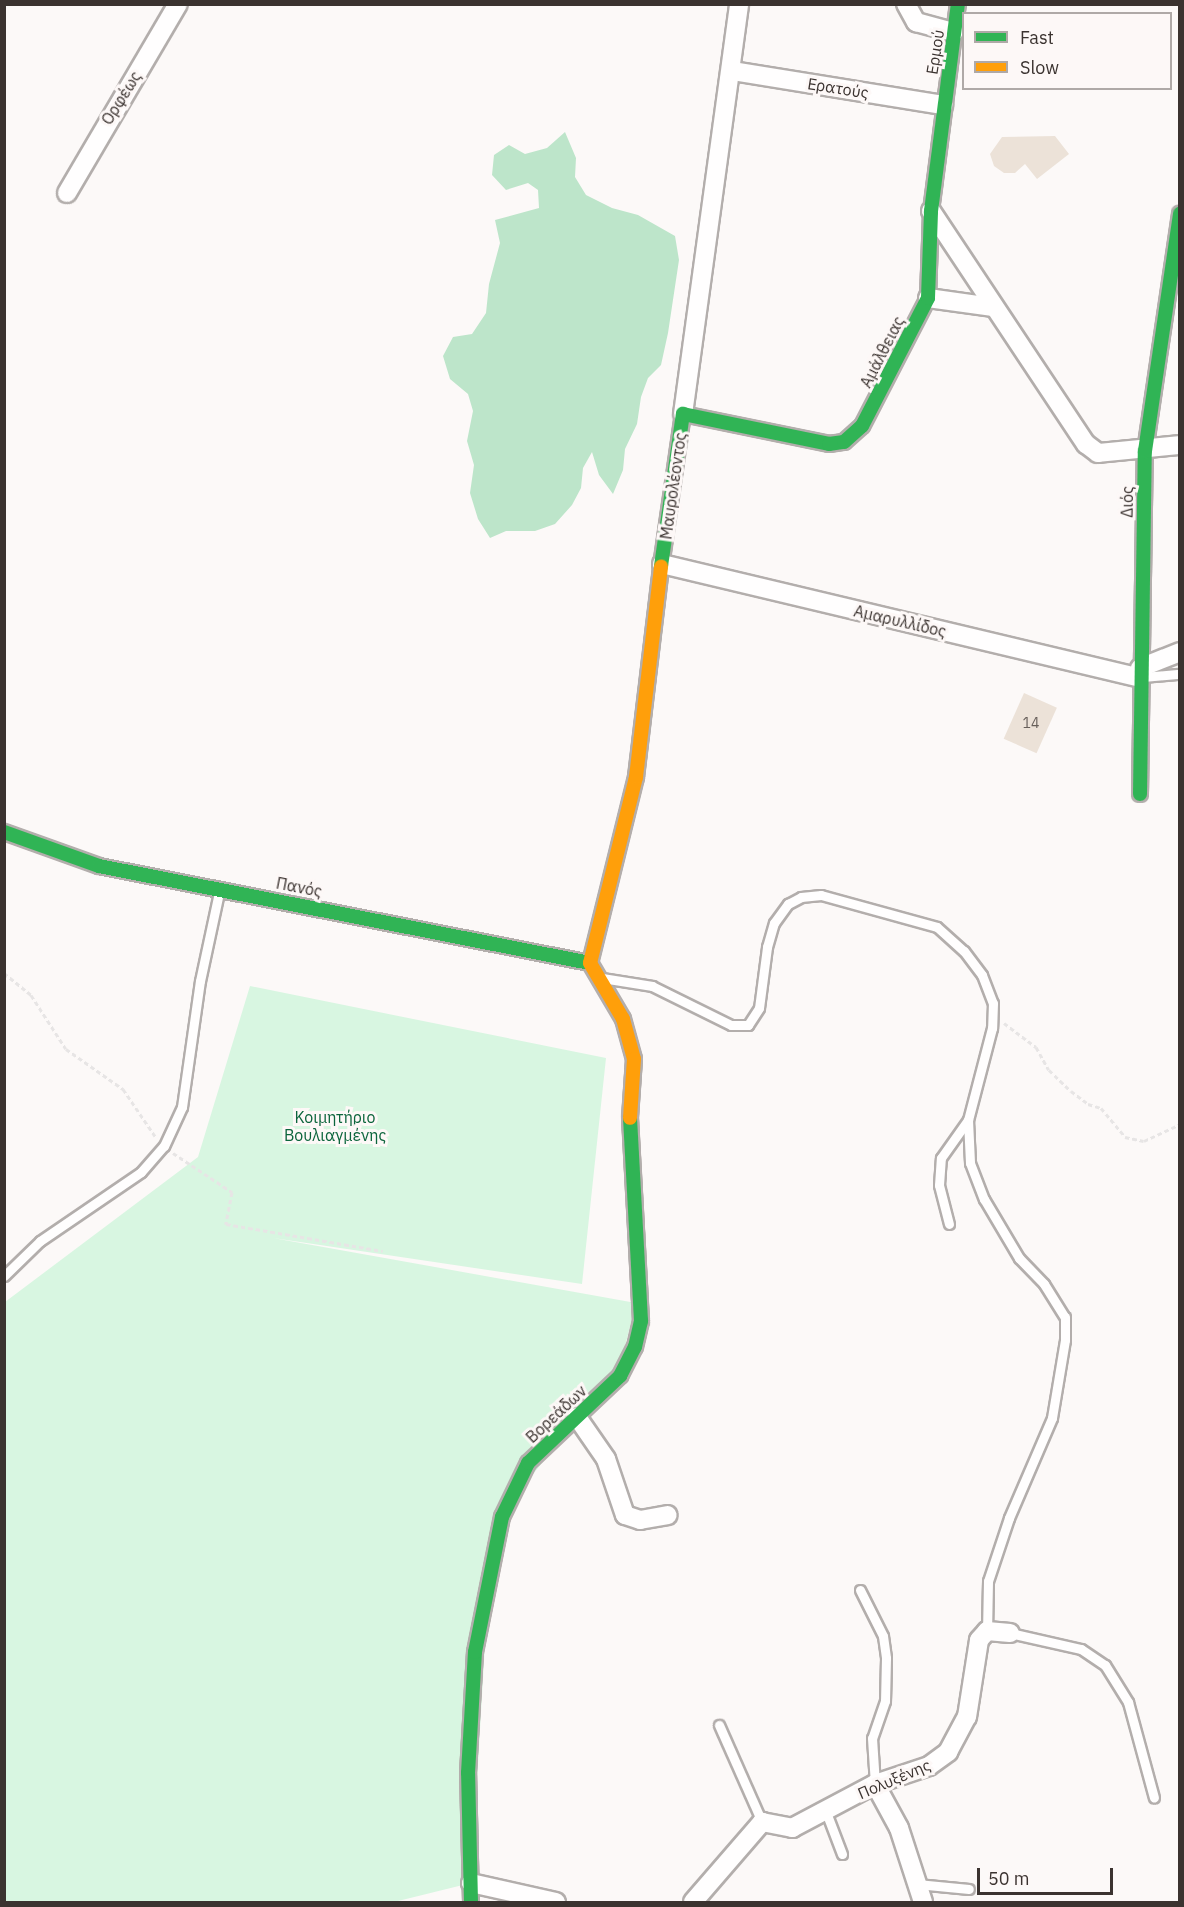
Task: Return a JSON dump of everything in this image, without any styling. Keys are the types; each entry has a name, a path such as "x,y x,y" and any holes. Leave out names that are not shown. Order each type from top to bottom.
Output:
{"street":[{"name":"Ορφέως","path":"67,193 178,4"},
{"name":"Μαυρολέοντος","path":"590,963 636,777 662,564 733,70 740,4"},
{"path":"906,4 916,22 954,32"},
{"name":"Ερμού","path":"943,105 958,4"},
{"name":"Ερατούς","path":"733,70 943,105"},
{"name":"Αμάλθειας","path":"683,414 829,444 844,442 862,426 928,298 931,211 943,105"},
{"path":"931,211 1086,444 1098,453 1145,451 1179,445"},
{"name":"Διός","path":"1140,794 1145,451 1179,214"},
{"path":"928,298 993,307"},
{"name":"Αμαρυλλίδος","path":"662,564 1140,673"},
{"path":"1140,673 1179,652"},
{"name":"Πανός","path":"4,832 99,866 590,963"},
{"name":"Βορεάδων","path":"471,1902 468,1773 475,1652 494,1547 506,1506 522,1472 625,1368 637,1340 642,1307 628,1138 634,1059 623,1018 602,978 590,963"},
{"path":"577,1417 606,1459 625,1515 640,1520 668,1515"},
{"path":"987,1631 1010,1634"},
{"name":"Πολυξένης","path":"762,1822 789,1829 826,1812 875,1784 929,1766 955,1744 967,1717 977,1645 987,1631"},
{"path":"875,1784 899,1828 923,1902"},
{"path":"693,1902 762,1822"},
{"path":"471,1883 556,1902"}],"lane":[{"path":"1140,673 1179,674"},
{"path":"4,1276 40,1241 141,1172 164,1146 182,1107 200,981 220,889"},
{"path":"602,978 652,986 731,1025 748,1025 759,1008 774,923 788,904 801,897 821,895 937,927 964,951 982,975 993,1004 968,1120 970,1163 984,1199 1019,1258 1044,1284 1065,1317 1061,1375 1052,1418 1009,1518 988,1581 987,1631"},
{"path":"949,1224 939,1185 941,1158 968,1120"},
{"path":"860,1590 881,1630 886,1658 885,1701 872,1733 875,1784"},
{"path":"1010,1634 1081,1649 1105,1665 1128,1702 1154,1798"},
{"path":"719,1725 762,1822"},
{"path":"826,1812 842,1854"},
{"path":"917,1884 969,1889"}],"path":[{"path":"4,973 31,995 66,1049 123,1089 164,1146 232,1192 226,1224 383,1251"},
{"path":"992,1017 1017,1029 1036,1047 1049,1070 1088,1104 1101,1108 1125,1137 1144,1141 1179,1124"}],"green space":[{"path":"565,132 576,158 575,177 586,195 612,208 638,215 675,236 679,260 668,333 661,365 648,378 641,397 637,424 625,449 623,470 613,494 599,475 592,452 583,468 581,488 572,505 555,524 535,531 506,531 490,538 478,519 470,493 474,465 467,441 473,411 468,394 450,379 443,356 453,337 472,334 486,313 489,284 500,243 495,220 539,208 538,190 528,183 506,190 492,175 494,155 509,145 525,154 547,148"},
{"name":"Κοιμητήριο Βουλιαγμένης","path":"250,986 606,1058 582,1284 273,1238 636,1303 620,1366 492,1525 471,1883 394,1902 5,1902 5,1302 198,1157"}],"building":[{"path":"1055,136 1069,154 1037,179 1025,164 1015,173 1004,173 994,166 990,154 1002,137"},
{"path":"1024,693 1057,708 1037,753 1004,739"}],"traffic: fast":[{"path":"661,566 683,414 829,444 844,442 862,426 928,298 931,211 958,4"},
{"path":"1140,794 1145,451 1180,214"},
{"path":"4,832 99,866 590,963"},
{"path":"471,1902 468,1773 475,1652 502,1517 528,1463 620,1376 635,1347 641,1321 630,1118"}],"traffic: slow":[{"path":"590,963 636,777 661,566"},
{"path":"590,963 623,1019 634,1059 630,1118"}]}
